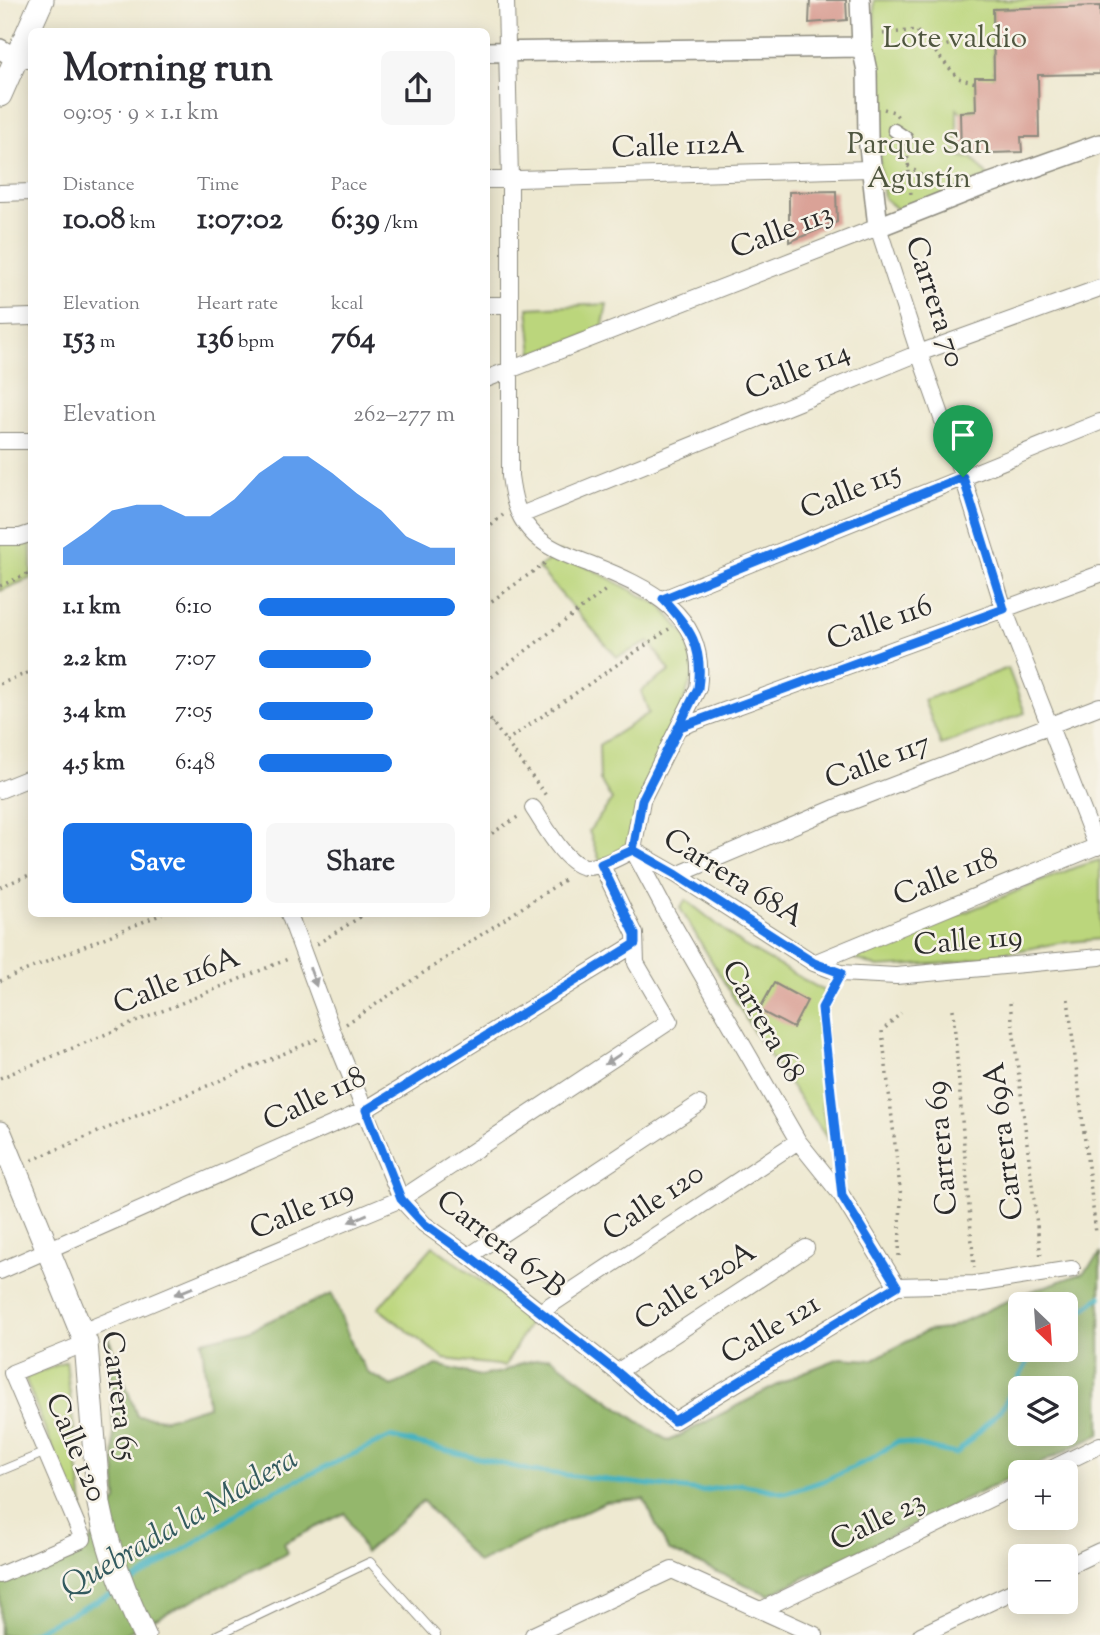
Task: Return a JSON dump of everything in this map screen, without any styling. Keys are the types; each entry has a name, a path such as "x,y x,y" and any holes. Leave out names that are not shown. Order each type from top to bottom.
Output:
{"main road":[{"path":"29,28 42,0"},
{"path":"1,91 28,30"},
{"name":"Carrera 65","path":"0,1133 10,1169 48,1250 84,1338 99,1504 117,1574 143,1633"}],"street":[{"path":"506,0 496,52 510,180 510,476 517,510"},
{"name":"Carrera 70","path":"860,0 862,47 867,71 870,169 878,226 963,477 1004,609 1098,846"},
{"path":"496,52 862,47"},
{"path":"894,130 906,138"},
{"name":"Calle 113","path":"490,377 982,186 1100,145"},
{"name":"Calle 112A","path":"490,180 870,169"},
{"path":"0,193 28,192"},
{"name":"Calle 114","path":"517,510 919,353 1100,288"},
{"path":"490,305 509,304"},
{"path":"0,318 28,317"},
{"name":"Calle 115","path":"663,599 1100,422"},
{"path":"0,440 28,441"},
{"name":"Carrera 68A","path":"517,510 529,529 542,542 623,577 663,599 682,619 696,641 701,668 698,688 642,800 633,850 814,963 841,973"},
{"path":"0,537 28,534"},
{"name":"Calle 116","path":"680,727 1100,574"},
{"name":"Calle 117","path":"677,875 842,805 1100,705"},
{"path":"0,789 28,778"},
{"path":"533,808 568,859 584,867 601,864 633,850"},
{"name":"Calle 118","path":"814,963 1098,846"},
{"name":"Carrera 68","path":"633,850 798,1141 842,1196 897,1286"},
{"path":"601,864 635,934 635,944"},
{"name":"Carrera 67B","path":"290,917 333,1032 401,1199 424,1224 617,1372 674,1421"},
{"name":"Calle 118","path":"0,1271 366,1110 635,944"},
{"name":"Calle 119","path":"6,1376 84,1338 401,1199 670,1021 636,963 635,944"},
{"name":"Calle 119","path":"841,973 896,976 1100,957"},
{"path":"469,1256 699,1104"},
{"name":"Calle 120","path":"540,1312 798,1141"},
{"name":"Calle 120A","path":"617,1372 806,1248"},
{"path":"897,1286 975,1284 1072,1269"},
{"name":"Calle 121","path":"674,1421 897,1286"},
{"name":"Calle 120","path":"0,1575 83,1538 46,1452 6,1376"},
{"path":"1069,1460 1100,1445"},
{"name":"Calle 23","path":"761,1610 1008,1490"},
{"path":"1078,1561 1100,1551"},
{"path":"533,1635 672,1570 813,1634"},
{"path":"921,1635 1008,1594"}],"lane":[{"path":"0,1471 46,1452"},
{"path":"217,1635 370,1562 436,1635"}],"path":[{"path":"883,34 916,30 958,78 976,83"},
{"path":"933,49 955,43"},
{"path":"906,138 912,207"},
{"path":"908,166 937,187"},
{"path":"490,527 517,510"},
{"path":"490,602 560,552"},
{"path":"0,586 28,574"},
{"path":"490,678 623,577"},
{"path":"506,741 682,619"},
{"path":"0,684 28,673"},
{"path":"490,719 547,798 490,835"},
{"path":"0,887 28,875"},
{"path":"0,981 155,917"},
{"name":"Calle 116A","path":"0,1078 304,952 360,917"},
{"path":"841,973 822,1008 842,1196"},
{"path":"1068,999 1096,1233"},
{"name":"Carrera 69A","path":"1010,1003 1043,1274"},
{"name":"Carrera 69","path":"953,1009 975,1284"},
{"path":"897,1286 901,1197 881,1031 901,1013"}],"green space":[{"path":"874,0 1100,0 1100,6 993,9 994,77 976,83 976,111 960,112 957,109 957,154 972,158 989,177 912,207 897,209 884,198 880,166 881,71 876,71"},
{"path":"607,304 602,330 533,354 528,308"},
{"path":"28,538 28,579 0,591 0,542"},
{"path":"560,552 661,606 686,636 694,671 633,850 601,864 589,831 612,800 600,780 599,745 649,713 641,691 670,671 649,642 617,657 538,568"},
{"path":"1008,668 1025,713 941,745 924,700"},
{"path":"1100,860 1100,939 1059,943 951,963 878,967 853,958 1076,867"},
{"path":"686,900 743,945 824,991 820,1066 822,1103 829,1141 755,1034 680,908"},
{"path":"433,1246 532,1318 505,1366 444,1359 378,1308"},
{"path":"1100,1254 1100,1434 1078,1445 1078,1376 1008,1376 1008,1446 1075,1446 1047,1460 1008,1460 1008,1479 769,1595 668,1550 644,1499 605,1502 478,1563 423,1501 365,1553 345,1513 284,1543 288,1553 122,1635 0,1635 0,1585 87,1547 117,1500 108,1336 137,1416 166,1419 208,1406 202,1341 248,1330 332,1294 355,1352 368,1373 392,1386 437,1365 480,1376 550,1357 669,1441 799,1374 840,1358 872,1360 927,1331 947,1329 1008,1301 1008,1362 1078,1362 1078,1292 1029,1292 1083,1273"},
{"path":"66,1361 86,1533 25,1378"}],"building":[{"path":"810,0 846,0 847,20 809,23"},
{"path":"1100,6 1100,74 1038,75 1039,137 1021,137 1022,152 961,154 960,112 976,111 975,77 994,77 993,9"},
{"path":"836,191 837,222 789,242 789,192"},
{"path":"774,983 807,1001 793,1028 759,1010"}],"waterway":[{"name":"Quebrada la Madera","path":"1078,1314 1100,1297"},
{"name":"Quebrada la Madera","path":"127,1585 192,1545 259,1498 390,1437 532,1471 701,1491 741,1484 785,1493 823,1481 869,1460 898,1441 956,1454 1001,1410 1028,1362"},
{"name":"Quebrada la Madera","path":"27,1635 119,1590"}],"route":[{"path":"963,477 663,599 682,619 696,641 701,668 698,688 642,800 633,850 601,864 635,934 635,944 366,1110 401,1199 424,1224 617,1372 674,1421 897,1286 842,1196 822,1008 841,973 814,963 633,850 642,800 680,727 1004,609 963,477"}],"park label":[{"name":"Lote valdio","path":"955,39"},
{"name":"Parque San Agustín","path":"919,162"}]}
